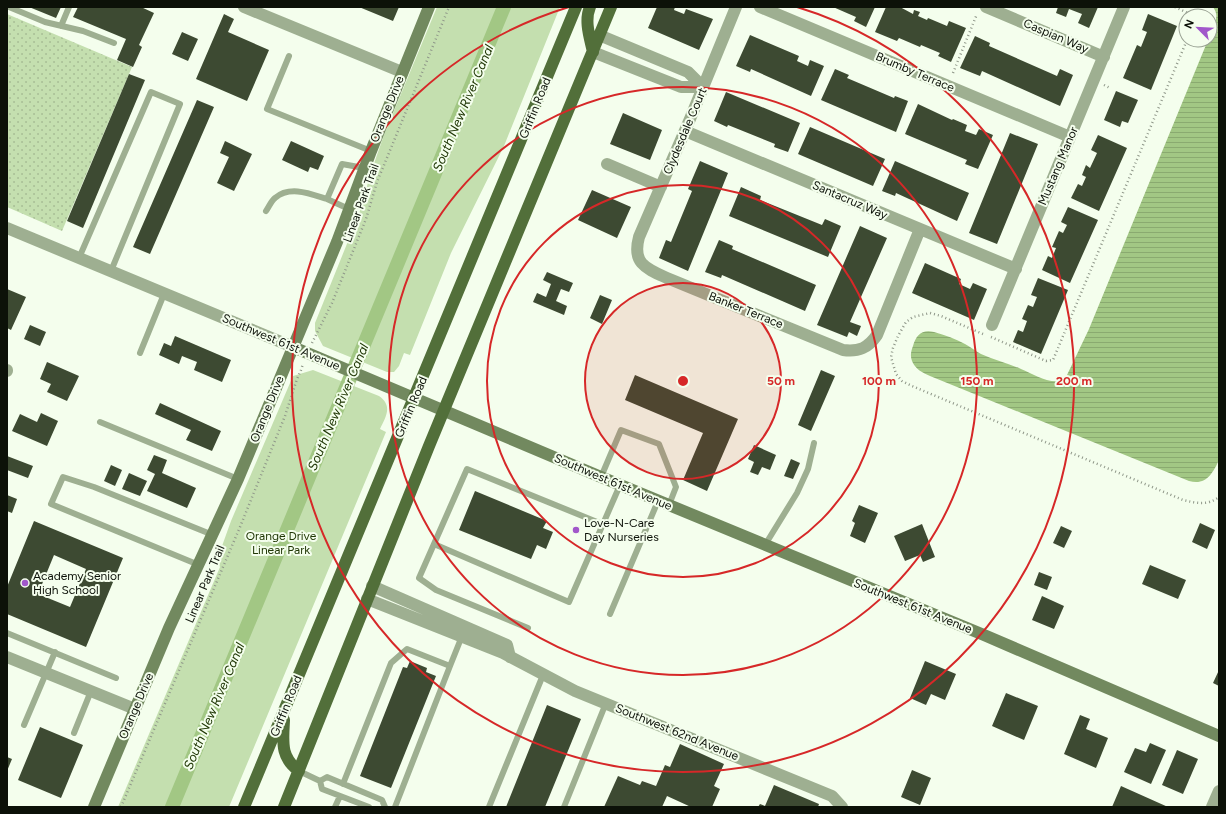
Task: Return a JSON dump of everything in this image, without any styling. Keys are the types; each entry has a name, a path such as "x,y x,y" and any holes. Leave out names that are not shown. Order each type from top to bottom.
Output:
{"main road":[{"name":"Griffin Road","path":"244,807 576,7"},
{"path":"590,7 587,14 589,35 593,52"},
{"path":"284,807 367,598 611,7"},
{"path":"284,711 282,743 285,755 290,765 299,771"}],"street":[{"name":"Orange Drive","path":"94,807 169,628 238,479 349,209 371,150 429,7"},
{"name":"Clydesdale Court","path":"638,254 636,247 639,237 736,7"},
{"name":"Brumby Terrace","path":"760,7 1070,137"},
{"name":"Mustang Manor","path":"992,325 1124,7"},
{"path":"247,8 402,72"},
{"name":"Caspian Way","path":"982,10 1003,10 1104,57"},
{"path":"599,35 688,72 703,87"},
{"path":"593,52 681,87 703,87"},
{"name":"Santacruz Way","path":"685,131 1016,269"},
{"path":"607,164 661,187"},
{"name":"Southwest 61st Avenue","path":"7,228 620,485 984,635 1219,736"},
{"name":"Banker Terrace","path":"638,254 640,263 648,269 667,278 843,350 854,351 871,343 877,335 920,229"},
{"name":"Southwest 62nd Avenue","path":"372,586 507,645 510,657"},
{"name":"Southwest 62nd Avenue","path":"367,598 510,657 575,690 832,796 842,807"},
{"path":"7,657 135,709"},
{"path":"1212,807 1219,791"}],"lane":[{"path":"9,7 45,22 82,31 114,43"},
{"path":"61,26 69,7"},
{"path":"289,56 267,109 371,150"},
{"path":"79,258 152,92 180,104 111,271"},
{"path":"327,199 342,164 364,168"},
{"path":"266,211 275,198 287,192 304,192 327,199 349,209"},
{"path":"140,353 164,294"},
{"path":"100,422 238,479"},
{"path":"601,477 621,430 659,444 676,486 664,503 610,614"},
{"path":"765,545 797,493 808,469 814,443"},
{"path":"528,628 436,590 419,578 467,468 602,524"},
{"path":"199,565 51,504 63,477 94,487 213,535"},
{"path":"434,544 569,602 620,485"},
{"path":"7,633 116,678"},
{"path":"395,807 462,636"},
{"path":"343,784 391,663 407,649 450,666"},
{"path":"24,725 55,652"},
{"path":"489,807 543,675"},
{"path":"74,733 91,691"},
{"path":"564,807 606,703"},
{"path":"299,771 320,781"},
{"path":"320,781 327,777 382,800 385,807"},
{"path":"320,781 322,789 369,807"},
{"path":"335,807 340,796"}],"path":[{"name":"Linear Park Trail","path":"315,338 332,303 366,219 377,182 449,7"},
{"path":"953,73 982,10"},
{"path":"1184,48 1053,360 1046,361 941,316 930,313 913,317 906,322 893,348 891,357 896,374 912,386 1183,500 1205,504 1214,501 1219,497"},
{"name":"Linear Park Trail","path":"121,807 237,534 284,416 301,367"}],"green space":[{"path":"437,7 560,7 504,146 451,253 410,355 404,353 399,366 394,372 387,372 323,346 315,331 315,323 359,214 371,172 384,135"},
{"path":"7,14 132,67 62,231 7,207"},
{"name":"Orange Drive Linear Park","path":"313,370 379,396 387,407 386,415 380,429 386,432 229,807 118,807 220,567 217,560 231,521 293,376"}],"shaded area":[{"path":"1219,7 1219,460 1208,477 1200,482 1195,482 1189,481 927,375 915,366 911,355 914,342 918,336 923,332 930,331 954,339 981,354 1047,380 1064,380 1089,329 1205,48 1218,48 1218,8 1214,8"}],"building":[{"path":"29,7 61,7 56,18"},
{"path":"78,7 141,7 154,13 139,45 142,47 133,67 117,60 126,39 73,17"},
{"path":"359,7 399,7 393,21"},
{"path":"657,7 675,7 674,10 684,14 686,9 713,19 699,50 648,28"},
{"path":"833,7 875,7 866,27 854,21 856,17"},
{"path":"886,7 900,7 913,14 914,10 920,12 918,16 927,20 928,18 947,26 949,21 966,28 951,62 938,56 940,53 921,45 920,47 899,38 897,41 875,32"},
{"path":"1058,7 1098,7 1089,28 1078,23 1082,14 1069,9 1066,17 1056,13"},
{"path":"224,14 234,19 228,32 269,50 247,101 196,79"},
{"path":"1148,14 1177,26 1151,90 1123,78 1137,45 1141,47 1147,32 1142,30"},
{"path":"182,32 198,39 188,61 172,54"},
{"path":"750,35 799,56 797,61 808,66 810,60 824,66 811,96 751,69 750,72 736,66"},
{"path":"975,36 990,43 989,46 1057,76 1060,69 1073,75 1060,106 982,71 980,76 960,68"},
{"path":"835,69 849,75 847,78 894,98 895,96 908,101 896,132 821,100"},
{"path":"129,74 145,80 83,228 67,221"},
{"path":"1116,91 1138,100 1128,123 1122,121 1120,127 1104,120"},
{"path":"726,92 800,123 788,152 774,147 775,144 714,121"},
{"path":"197,100 214,107 150,254 133,247"},
{"path":"918,104 952,120 953,119 967,125 965,131 976,135 979,129 993,135 978,169 965,164 967,160 905,134"},
{"path":"623,113 662,130 650,160 610,144"},
{"path":"810,127 885,159 873,186 798,154"},
{"path":"1010,133 1038,144 997,244 969,233"},
{"path":"1098,135 1127,148 1099,211 1071,198 1078,184 1082,186 1086,177 1082,175 1086,165 1090,168 1097,153 1091,150"},
{"path":"225,141 252,154 234,191 217,183 229,157 220,153"},
{"path":"291,141 324,156 318,170 310,167 308,172 282,160"},
{"path":"700,161 728,173 688,271 659,258 666,240 671,242 692,191 688,189"},
{"path":"895,161 969,193 957,221 896,193 895,196 882,191"},
{"path":"741,187 761,196 760,200 822,225 825,219 841,226 828,257 729,216"},
{"path":"592,190 631,207 617,238 578,220"},
{"path":"1068,207 1098,220 1070,283 1042,270 1048,256 1052,258 1056,248 1052,247 1059,231 1063,233 1067,225 1061,222"},
{"path":"860,226 887,238 850,322 861,326 857,336 849,332 847,337 817,325"},
{"path":"719,240 733,246 732,249 816,285 805,311 722,275 721,278 705,272"},
{"path":"925,263 961,279 959,284 970,289 973,283 987,289 974,320 912,293"},
{"path":"547,272 573,283 569,292 561,289 556,301 567,306 564,315 533,302 537,293 546,297 551,284 543,280"},
{"path":"1038,278 1068,290 1041,354 1013,342 1018,330 1023,332 1027,321 1022,319 1028,305 1033,307 1037,297 1031,295"},
{"path":"7,289 26,297 11,330 7,328"},
{"path":"600,295 612,300 602,324 590,318"},
{"path":"30,325 46,332 40,346 24,339"},
{"path":"175,336 231,360 222,382 194,370 197,362 182,356 179,364 159,355 164,343 171,346"},
{"path":"47,362 79,376 67,401 47,392 51,384 40,379"},
{"path":"821,370 835,376 811,431 798,425"},
{"path":"635,375 738,419 707,491 683,480 703,433 625,400"},
{"path":"160,403 221,431 212,451 186,440 191,430 155,414"},
{"path":"41,413 58,421 47,446 12,431 20,414 37,422"},
{"path":"754,445 776,455 770,470 762,467 758,475 750,472 754,462 748,459"},
{"path":"154,455 167,460 162,473 196,488 187,508 147,491 155,474 147,470"},
{"path":"7,456 33,466 28,478 7,470"},
{"path":"791,459 800,463 793,479 784,476"},
{"path":"111,465 122,470 115,486 104,481"},
{"path":"129,473 147,481 140,496 122,489"},
{"path":"475,491 547,521 543,528 553,532 546,549 537,545 531,559 459,530"},
{"path":"7,495 17,499 12,513 7,511"},
{"path":"859,505 878,513 865,543 850,536 855,523 852,521"},
{"path":"34,521 123,558 86,647 7,614 7,587","holes":["54,555 86,569 70,607 38,594"]},
{"path":"1200,523 1215,530 1207,549 1192,542"},
{"path":"922,524 935,557 923,562 920,555 905,561 894,536"},
{"path":"1061,526 1072,531 1064,548 1053,543"},
{"path":"1150,565 1186,580 1178,599 1142,584"},
{"path":"1039,572 1052,577 1047,590 1034,585"},
{"path":"1042,596 1064,606 1054,629 1032,620"},
{"path":"410,661 427,668 426,672 436,676 391,788 360,776 403,667 407,668"},
{"path":"925,661 956,674 945,700 931,694 926,705 910,698"},
{"path":"1219,670 1219,686 1213,683"},
{"path":"1006,693 1038,706 1024,740 992,726"},
{"path":"547,705 581,719 545,807 506,807"},
{"path":"1080,715 1090,719 1086,729 1108,738 1096,768 1064,754"},
{"path":"40,727 83,745 61,798 18,780"},
{"path":"1150,743 1166,750 1151,784 1124,772 1135,748 1146,752"},
{"path":"680,744 724,764 714,786 720,789 712,807 691,807 667,796 662,807 604,807 618,776 640,785 642,781 656,786 665,765 670,767"},
{"path":"1177,750 1198,759 1183,794 1162,785"},
{"path":"7,757 12,759 7,771"},
{"path":"912,770 931,778 920,805 901,797"},
{"path":"774,785 819,804 818,807 758,807 760,804 765,806"},
{"path":"1121,786 1168,807 1112,807"}],"waterway":[{"name":"South New River Canal","path":"172,807 504,7"}],"place":[{"name":"Love-N-Care Day Nurseries","path":"576,530"},
{"name":"Academy Senior High School","path":"25,583"}]}
